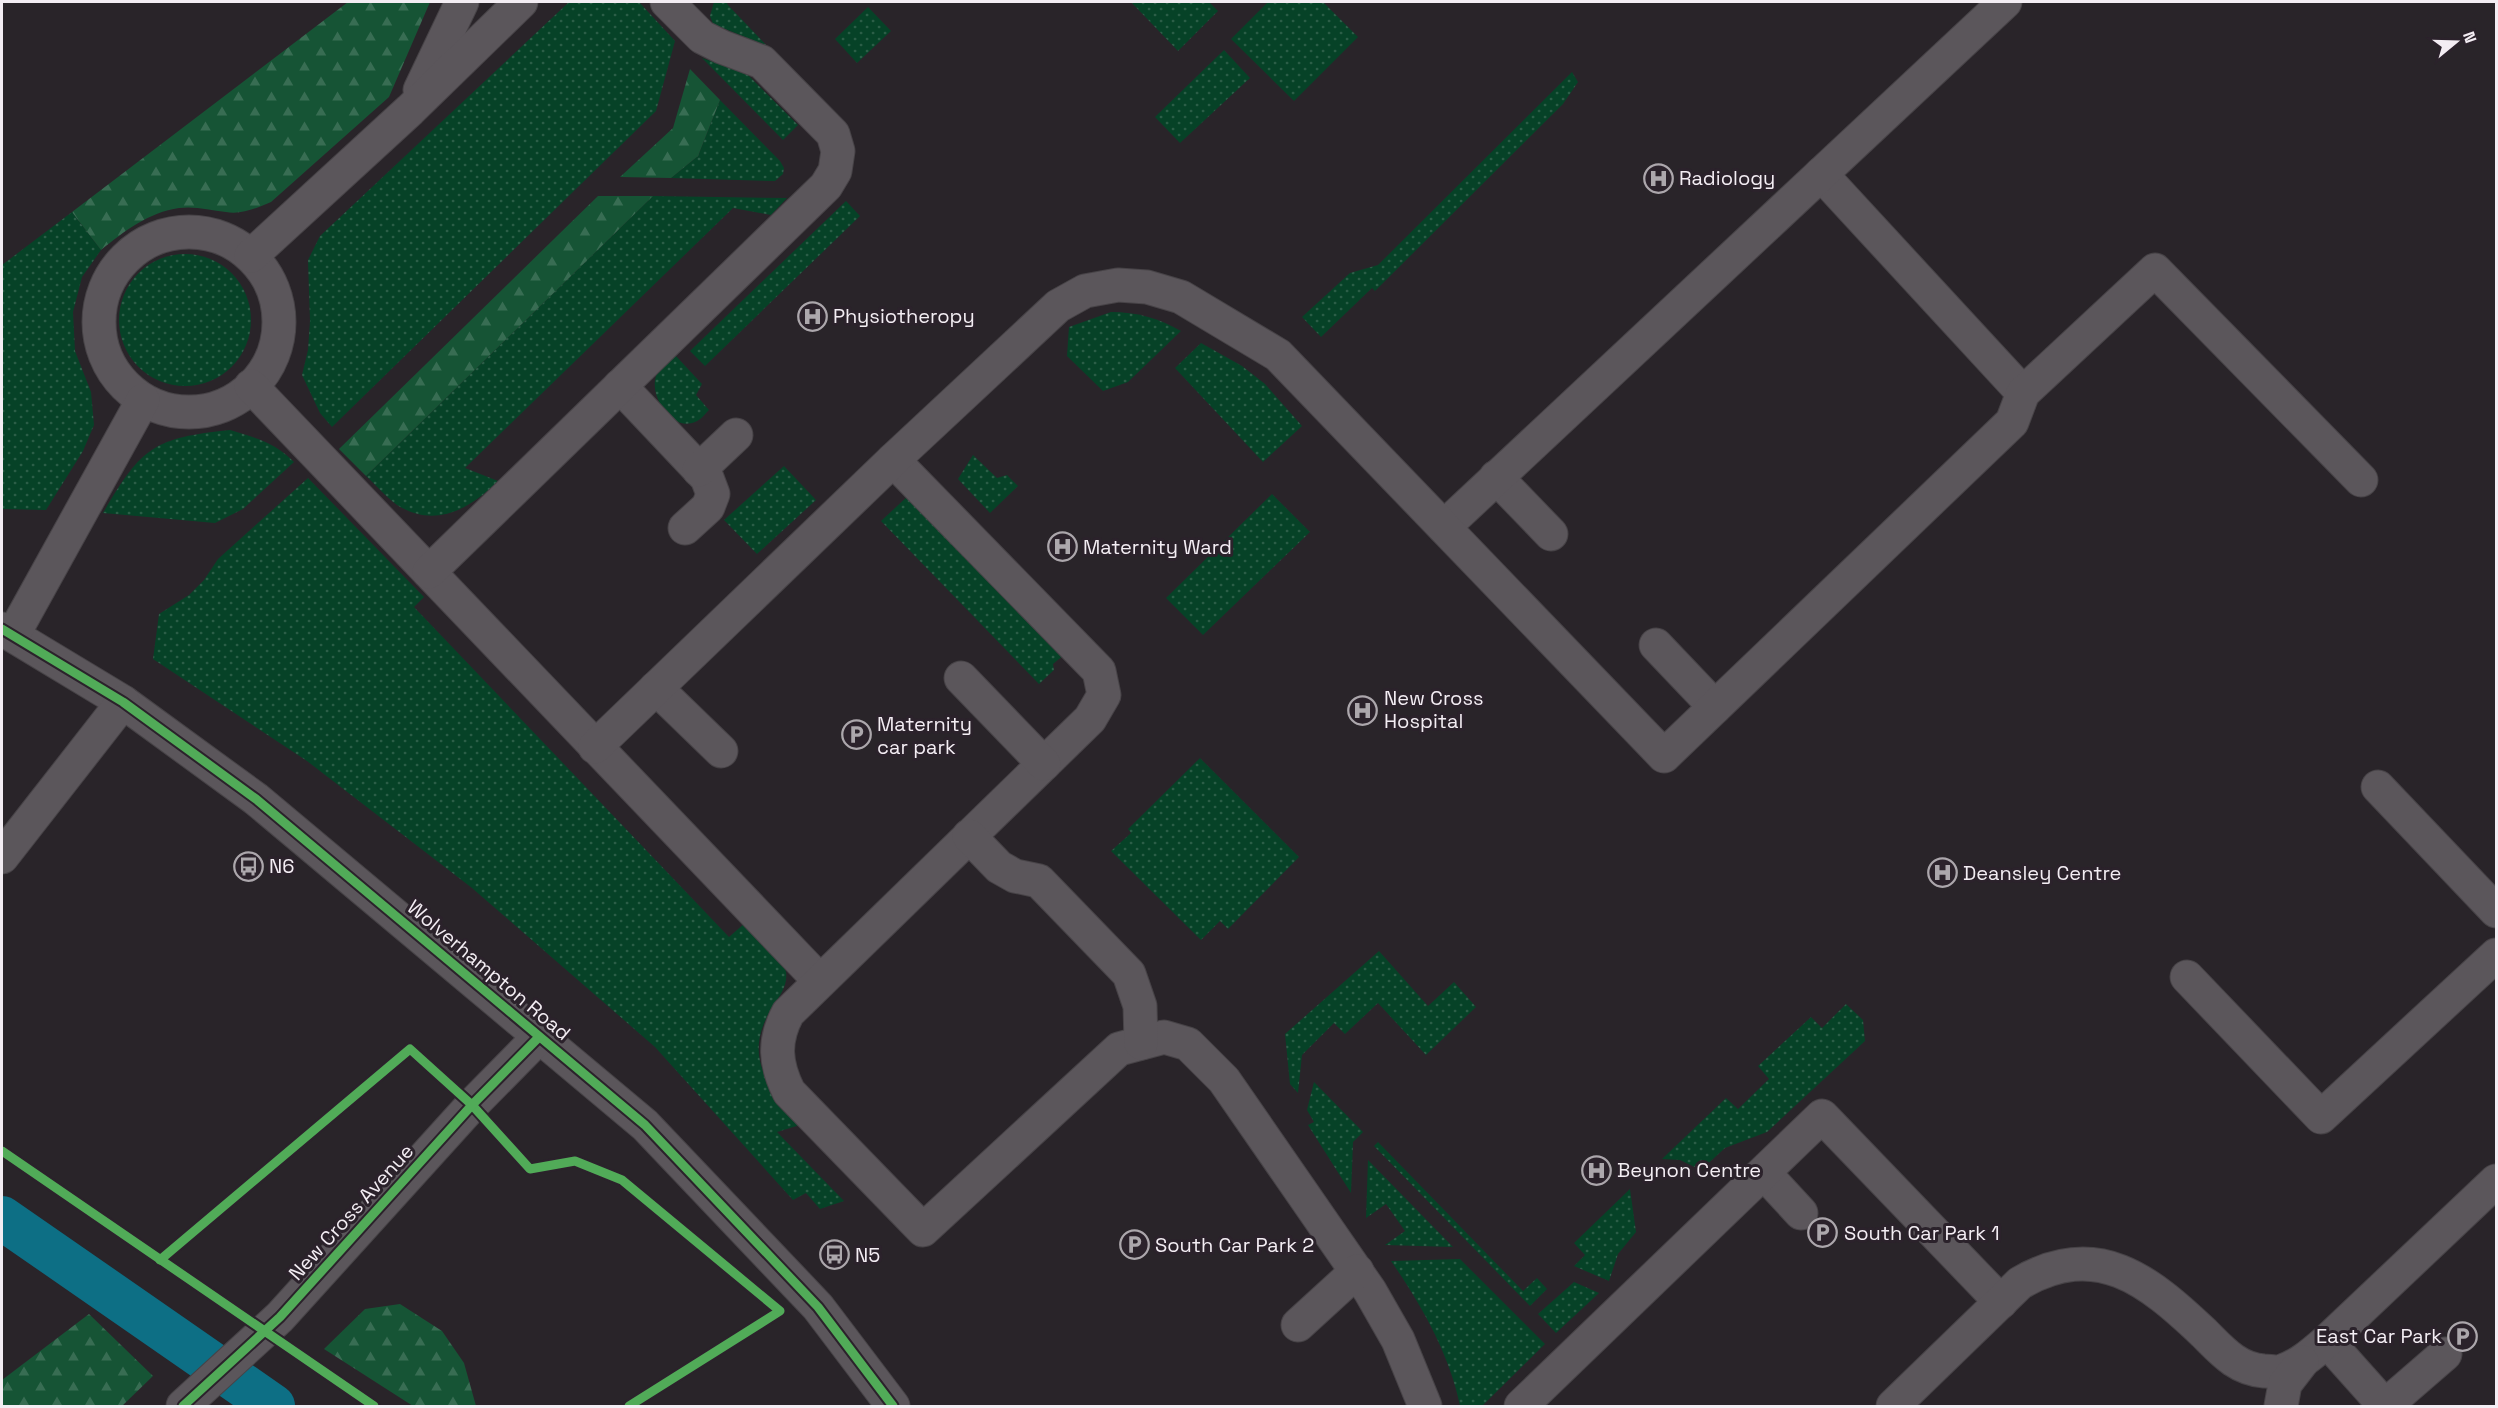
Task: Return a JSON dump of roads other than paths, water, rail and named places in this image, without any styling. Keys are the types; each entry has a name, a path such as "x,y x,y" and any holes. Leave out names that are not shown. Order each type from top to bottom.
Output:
{"street":[{"path":"410,110 462,2"},
{"path":"251,256 410,110 521,2"},
{"path":"429,572 826,186 835,171 838,151 833,134 762,62 702,37 667,2"},
{"path":"1444,527 2005,2"},
{"path":"1821,174 2023,393"},
{"path":"196,231 225,239 251,256 267,276 276,301 279,327 274,353 261,376 243,394 220,407 193,412 168,410 143,400 120,380 105,354 99,324 103,294 116,267 138,247 166,234 196,231"},
{"path":"595,747 893,460 1058,306 1084,291 1118,285 1147,287 1181,297 1278,355 1664,756 2012,422 2023,393 2155,270 2361,480"},
{"path":"251,386 820,981"},
{"path":"620,386 707,478 713,494 708,507 685,528"},
{"path":"7,632 143,400"},
{"path":"699,470 736,435"},
{"path":"893,460 1099,671 1104,695 1090,719 788,1013 779,1030 778,1052 780,1073 789,1092 923,1230 1119,1049 1164,1037 1188,1044 1224,1080 1357,1271 1398,1340 1425,1407"},
{"path":"1496,477 1551,534"},
{"name":"Wolverhampton Road","path":"7,632 123,702 256,799 645,1125 818,1307 893,1407"},
{"path":"1656,645 1715,707"},
{"path":"961,678 1044,764"},
{"path":"656,688 720,751"},
{"path":"2,857 123,702"},
{"path":"2378,787 2496,911"},
{"path":"969,836 999,867 1015,876 1039,881 1129,974 1140,1006 1141,1043"},
{"path":"2187,977 2321,1118 2496,955"},
{"name":"New Cross Avenue","path":"183,1407 280,1317 472,1105 539,1037"},
{"path":"1521,1407 1822,1116 2001,1302"},
{"path":"1764,1173 1801,1213"},
{"path":"2281,1407 2285,1384 2302,1362 2496,1181"},
{"path":"1893,1407 2020,1283 2042,1270 2071,1264 2106,1266 2132,1275 2173,1305 2233,1362 2253,1370 2280,1372 2302,1362"},
{"path":"1298,1325 1357,1271"},
{"path":"2327,1341 2385,1406 2445,1354"}],"waterway":[{"path":"2,1218 273,1406"}],"place":[{"name":"Radiology","path":"1658,178"},
{"name":"Physiotheropy","path":"812,316"},
{"name":"Maternity Ward","path":"1062,547"},
{"name":"New Cross Hospital","path":"1363,710"},
{"name":"Maternity car park","path":"856,735"},
{"name":"N6","path":"248,866"},
{"name":"Deansley Centre","path":"1942,873"},
{"name":"Beynon Centre","path":"1596,1170"},
{"name":"South Car Park 1","path":"1823,1233"},
{"name":"South Car Park 2","path":"1134,1245"},
{"name":"N5","path":"834,1255"},
{"name":"East Car Park","path":"2463,1336"}]}
